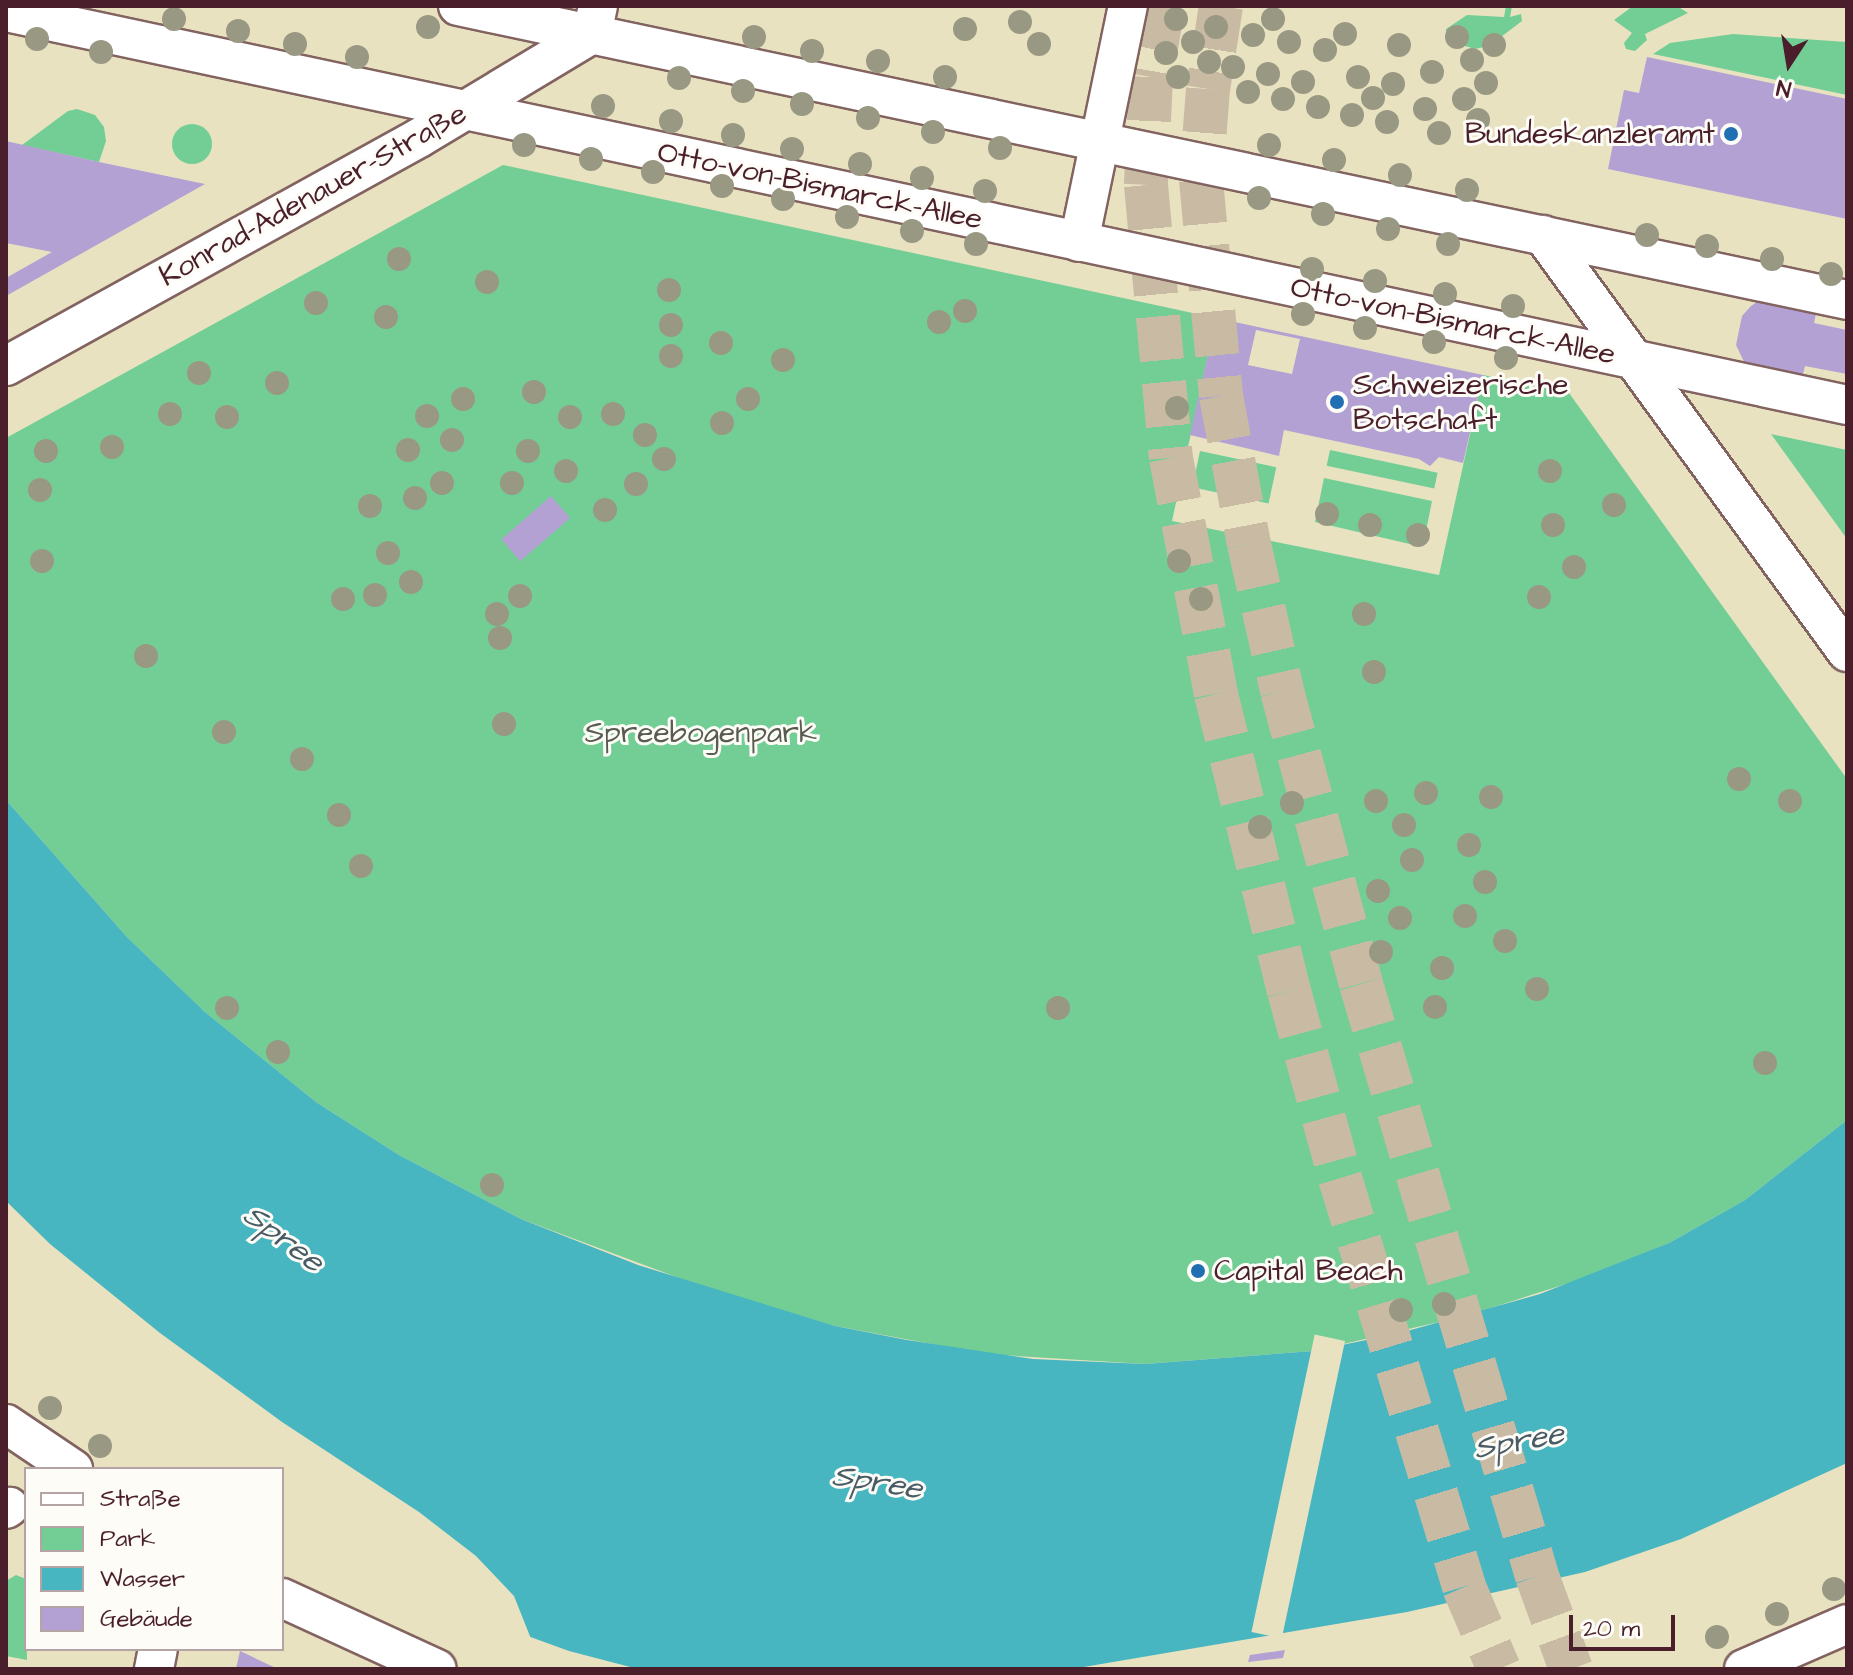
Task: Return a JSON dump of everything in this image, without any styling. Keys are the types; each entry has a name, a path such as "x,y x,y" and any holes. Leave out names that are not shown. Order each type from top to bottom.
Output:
{"street":[{"path":"458,6 595,20 1099,143 1847,300"},
{"path":"1079,242 1128,6"},
{"name":"Otto-von-Bismarck-Allee","path":"6,12 1847,405"},
{"name":"Konrad-Adenauer-Straße","path":"6,366 466,110 595,20"},
{"path":"1543,235 1847,652"},
{"path":"6,1424 70,1467"},
{"path":"284,1599 437,1669"},
{"path":"1744,1669 1847,1624"}],"green space":[{"path":"1506,6 1512,6 1510,17 1521,14 1522,21 1489,46 1475,49 1446,40 1446,29 1467,15 1504,17"},
{"path":"1633,6 1677,6 1688,13 1645,34 1647,40 1635,51 1626,49 1624,43 1632,33 1614,20"},
{"path":"1733,34 1847,42 1847,95 1653,54 1670,43"},
{"path":"77,109 95,115 104,127 106,141 99,162 22,145 68,111"},
{"path":"192,124 206,130 212,144 206,158 192,164 178,158 172,144 178,130"},
{"name":"Spreebogenpark","path":"503,165 1216,318 1172,521 1439,575 1483,375 1569,393 1847,779 1847,1120 1745,1200 1669,1243 1591,1276 1465,1316 1313,1351 1145,1364 986,1354 835,1326 722,1294 521,1219 399,1155 316,1102 205,1012 127,937 6,800 6,438"},
{"path":"1771,434 1847,450 1847,539"},
{"path":"1330,450 1438,473 1434,489 1327,466"},
{"path":"1200,451 1276,467 1269,503 1192,487"},
{"path":"1324,478 1432,501 1424,541 1414,545 1315,522"},
{"path":"16,1575 24,1578 24,1651 27,1651 27,1660 6,1656 6,1581"}],"water":[{"name":"Spree","path":"6,800 127,937 205,1012 316,1102 399,1155 521,1219 638,1265 835,1326 907,1340 1033,1359 1145,1364 1313,1351 1400,1333 1540,1294 1669,1243 1745,1200 1847,1120 1847,1463 1681,1539 1585,1572 1407,1612 1072,1669 543,1669 514,1596 476,1556 419,1512 282,1422 160,1333 50,1244 6,1201"}],"pier":[{"path":"1315,1335 1345,1341 1282,1638 1251,1632"},
{"path":"525,1635 569,1651 638,1669 538,1669"}],"building":[{"name":"Bundeskanzleramt","path":"1647,57 1847,99 1847,219 1608,169 1624,90 1639,93"},
{"path":"6,141 205,184 6,296 6,278 52,252 6,243"},
{"path":"1819,299 1814,323 1847,330 1847,374 1805,366 1799,390 1747,368 1736,345 1742,316 1751,306 1760,300"},
{"name":"Schweizerische Botschaft","path":"1216,318 1483,375 1463,463 1439,457 1430,466 1419,459 1284,430 1279,456 1190,435","holes":["1256,330 1300,339 1292,374 1248,365"]},
{"path":"551,496 570,518 520,561 501,539"},
{"path":"1285,1650 1283,1658 1248,1662 1250,1655"},
{"path":"240,1651 278,1669 236,1669"}],"tunnel":[{"path":"1163,6 1151,77 1146,185 1171,458 1216,694 1289,991 1340,1178 1464,1587 1499,1669"},
{"path":"1221,6 1208,89 1201,180 1221,396 1249,544 1282,691 1361,984 1537,1576 1571,1669"}],"place":[{"name":"Bundeskanzleramt","path":"1731,134"},
{"name":"Schweizerische Botschaft","path":"1337,402"},
{"name":"Capital Beach","path":"1198,1271"}]}
